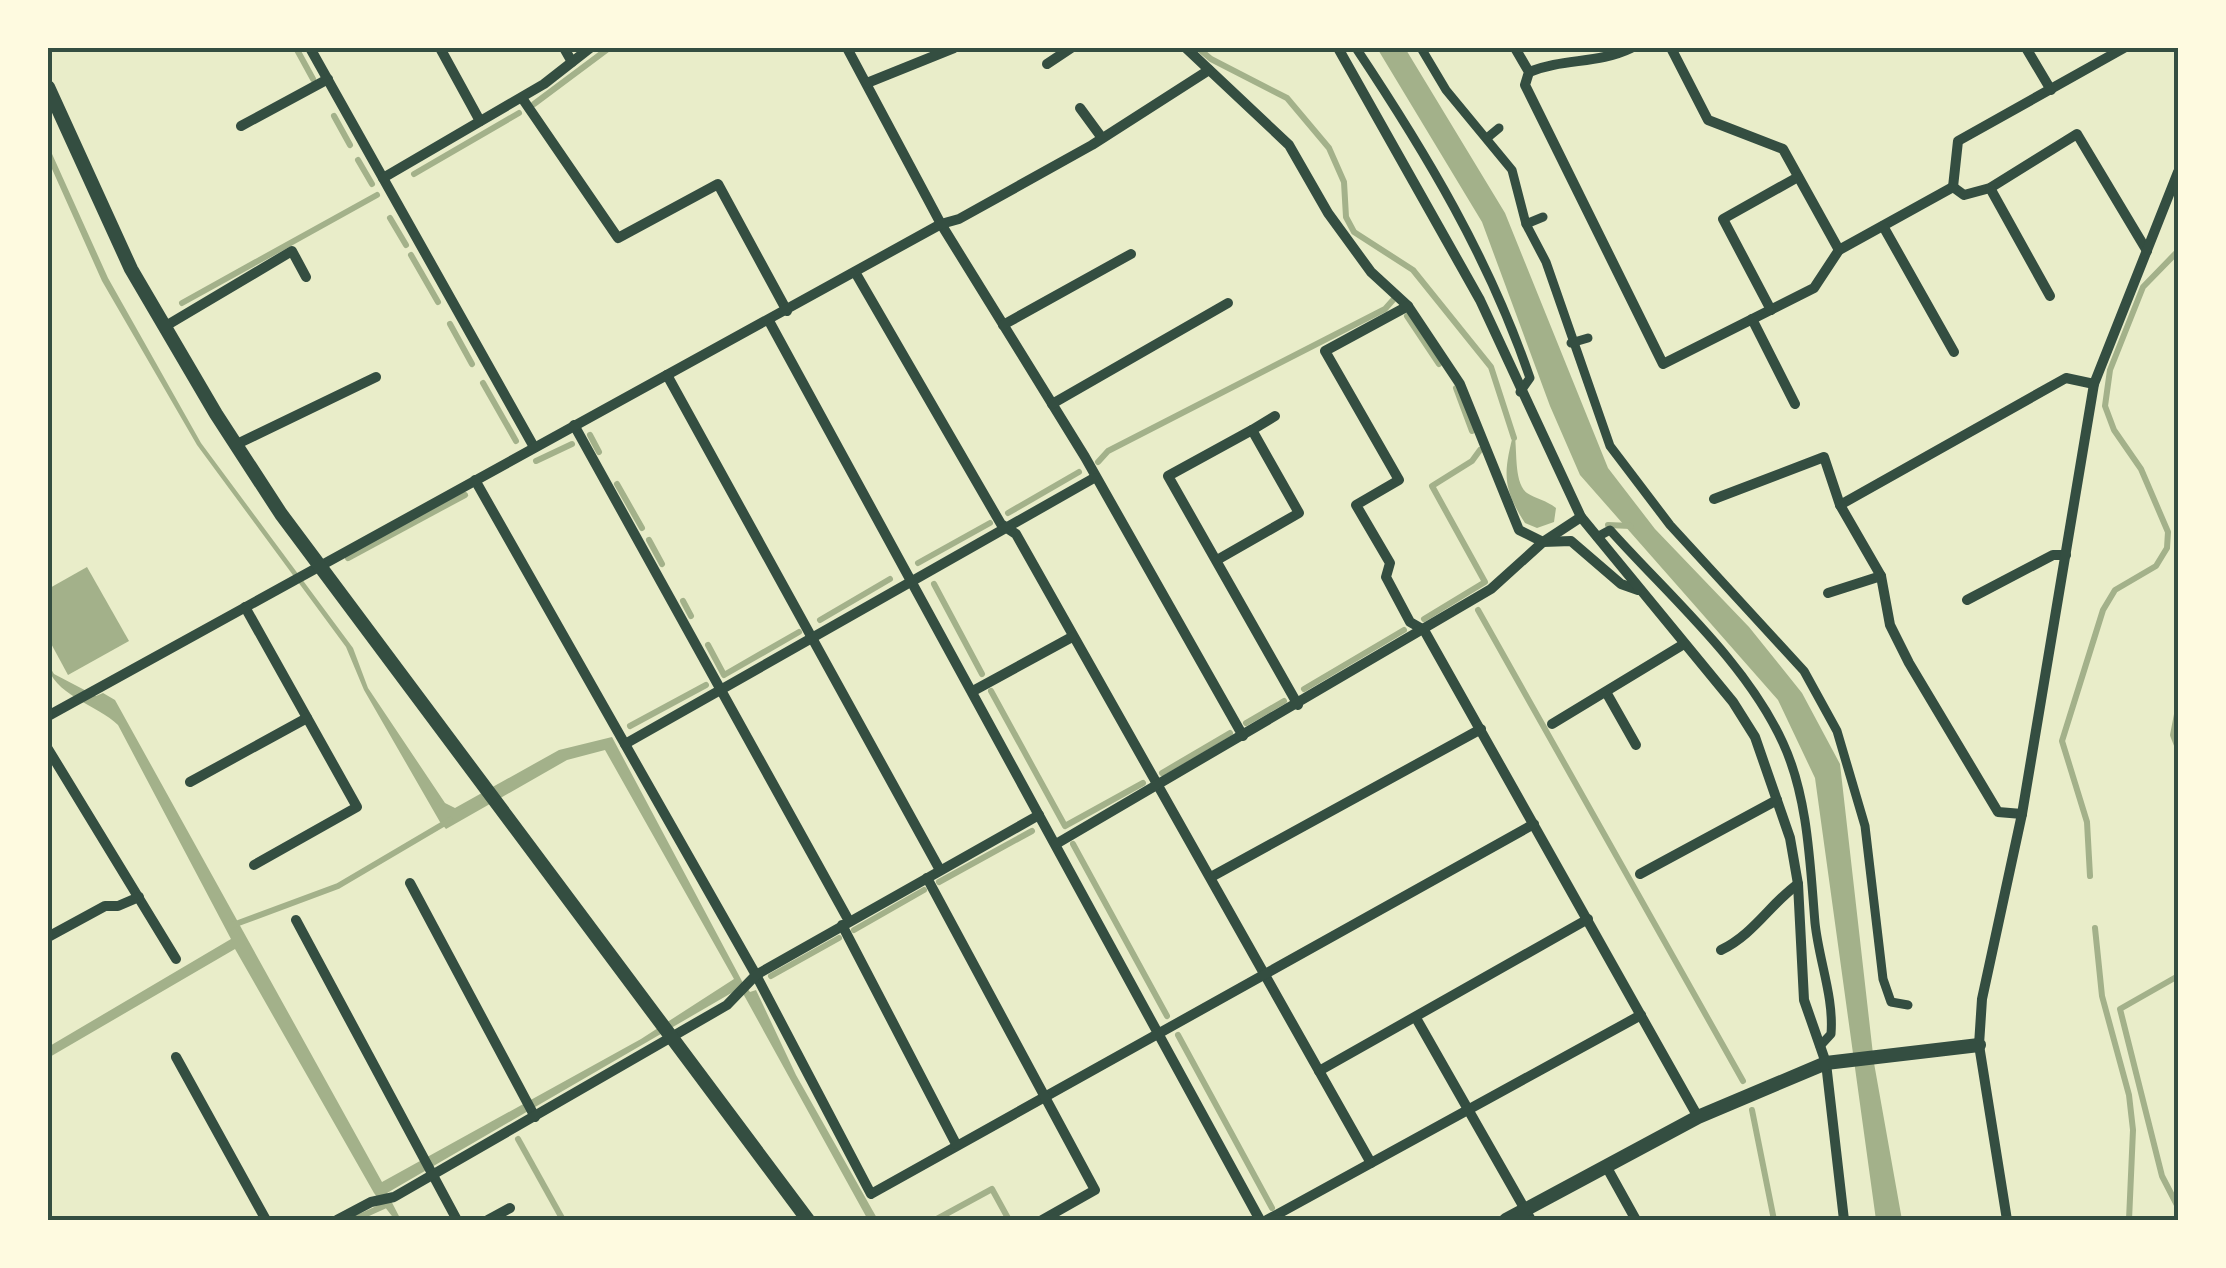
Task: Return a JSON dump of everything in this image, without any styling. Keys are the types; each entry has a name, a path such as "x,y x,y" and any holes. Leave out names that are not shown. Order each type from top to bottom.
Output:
{"street":[{"path":"310,48 534,447"},
{"path":"440,48 480,121"},
{"path":"564,48 572,62"},
{"path":"382,178 522,98 590,48"},
{"path":"847,48 941,224 1052,404 1243,736"},
{"path":"867,84 954,48"},
{"path":"1047,64 1071,48"},
{"path":"1186,48 1289,145 1328,212 1371,272 1408,306 1460,384 1519,530 1543,542 1570,541 1621,584 1642,592"},
{"path":"1338,48 1480,300 1580,517 1733,702 1761,756 1778,803 1798,884 1804,1000 1820,1046 1830,1062 1844,1220"},
{"path":"1356,48 1442,185 1487,266 1530,378 1520,392"},
{"path":"1421,48 1446,90 1512,170 1526,224 1546,262 1570,343 1598,405 1610,446 1682,538 1796,662 1837,731 1852,772 1872,876 1883,979 1891,1002 1908,1005"},
{"path":"1515,48 1529,72"},
{"path":"1631,48 1605,60 1558,60 1529,72 1524,85 1662,364 1814,288 1839,250 1953,187"},
{"path":"1670,48 1708,120 1782,149 1839,250"},
{"path":"2026,48 2051,90"},
{"path":"1953,187 1958,141 2124,48"},
{"path":"48,716 941,224 959,219 1102,138 1209,70"},
{"path":"241,126 328,79"},
{"path":"48,87 132,269 235,446 319,566 808,1220"},
{"path":"522,98 618,238 718,184 787,311"},
{"path":"1080,108 1102,138"},
{"path":"1487,138 1500,128"},
{"path":"1953,187 1964,195 1990,188 2077,134 2147,251"},
{"path":"2007,1220 1979,1045 1982,999 2022,814 2094,384 2178,172"},
{"path":"1771,310 1722,219 1798,177"},
{"path":"1423,195 1442,185"},
{"path":"1990,188 2050,296"},
{"path":"1526,224 1543,217"},
{"path":"1883,226 1954,352"},
{"path":"164,327 292,251 306,277"},
{"path":"1004,326 1132,254"},
{"path":"1546,262 1558,260"},
{"path":"856,272 1007,528 1016,534 1371,1163"},
{"path":"1052,404 1228,304"},
{"path":"1408,306 1325,350 1399,480 1356,504 1390,562 1386,577 1410,622 1424,630 1698,1117"},
{"path":"1752,319 1795,404"},
{"path":"769,321 1156,1033 1263,1220 1641,1015"},
{"path":"1570,343 1588,338"},
{"path":"668,375 940,870"},
{"path":"235,446 376,377"},
{"path":"1840,504 2066,378 2094,384"},
{"path":"1598,405 1612,403"},
{"path":"1275,416 1168,476 1298,705"},
{"path":"574,426 846,923 956,1144"},
{"path":"1216,560 1299,514 1252,430"},
{"path":"1714,499 1824,457 1840,504 1881,576 1890,625 1919,680 1998,812 2022,814"},
{"path":"1639,484 1651,477"},
{"path":"625,744 1094,478"},
{"path":"476,480 625,744 749,984 870,1194 1534,824"},
{"path":"1056,844 1491,589 1543,542 1580,517"},
{"path":"1682,538 1689,528"},
{"path":"1596,536 1610,530 1733,667 1785,745 1810,858 1821,971 1834,1008 1831,1034 1820,1046"},
{"path":"1967,600 2053,555 2066,555"},
{"path":"1828,594 1881,576"},
{"path":"245,607 356,807 254,866"},
{"path":"973,691 1072,637"},
{"path":"1552,724 1684,644"},
{"path":"1796,662 1806,656"},
{"path":"1606,692 1636,744"},
{"path":"190,782 307,718"},
{"path":"1211,877 1481,729"},
{"path":"1761,756 1785,745"},
{"path":"48,749 118,872 139,897 176,959"},
{"path":"1640,874 1778,803 1799,800"},
{"path":"341,1220 371,1202 394,1197 431,1177 672,1040 749,984 846,923 1039,816"},
{"path":"927,878 1095,1190 1042,1220"},
{"path":"410,883 536,1118"},
{"path":"1722,950 1746,938 1780,898 1798,884"},
{"path":"48,936 105,906 118,906 139,897"},
{"path":"296,920 457,1220"},
{"path":"1320,1071 1588,920"},
{"path":"1416,1018 1528,1215"},
{"path":"1506,1220 1528,1215 1606,1166 1698,1117 1830,1062 1979,1045"},
{"path":"176,1057 266,1220"},
{"path":"1606,1166 1636,1220"},
{"path":"488,1220 510,1208"}],"shaded area":[{"path":"1377,48 1405,48 1505,213 1608,468 1655,529 1749,627 1802,693 1840,764 1874,1063 1902,1220 1876,1220 1815,778 1778,700 1580,475 1550,406 1482,222"},
{"path":"48,145 108,278 201,443 353,648 368,688 445,803 455,808 559,750 612,737 743,983 750,992 756,990 796,1075 878,1220 868,1220 740,988 387,1193 401,1220 395,1220 374,1193 235,949 48,1058 48,1047 231,939 118,725 66,691 51,674 48,664 54,674 96,696 103,693 115,700 382,1182 641,1039 734,979 605,750 567,760 446,829 440,822 364,690 346,647 197,445 102,281 48,160"},
{"path":"1514,431 1523,488 1556,508 1554,522 1537,528 1525,523 1508,488 1507,468"},
{"path":"87,567 129,641 68,675 48,638 48,589"}],"waterway":[{"path":"296,48 313,79"},
{"path":"534,104 609,48"},
{"path":"1198,48 1211,59 1287,98 1329,148 1344,182 1346,217 1354,232 1413,270 1491,367 1514,438"},
{"path":"414,174 519,113"},
{"path":"334,116 350,145"},
{"path":"358,160 372,184"},
{"path":"182,303 377,195"},
{"path":"390,218 406,245"},
{"path":"2090,876 2087,822 2062,741 2103,610 2115,590 2156,566 2167,548 2168,532 2141,469 2114,430 2105,406 2110,370 2143,287 2178,251"},
{"path":"411,255 438,302"},
{"path":"1098,462 1108,451 1385,309 1393,300"},
{"path":"1407,316 1439,364"},
{"path":"450,324 472,364"},
{"path":"483,383 516,441"},
{"path":"1456,388 1472,431"},
{"path":"590,435 599,452"},
{"path":"536,461 572,444"},
{"path":"1424,619 1485,582 1432,486 1472,461 1480,450"},
{"path":"1008,513 1079,472"},
{"path":"617,484 642,528"},
{"path":"348,558 465,495"},
{"path":"918,563 990,523"},
{"path":"1608,525 1631,526"},
{"path":"649,540 662,564"},
{"path":"820,620 890,579"},
{"path":"934,584 982,674"},
{"path":"683,601 691,616"},
{"path":"1478,610 1743,1081"},
{"path":"1304,689 1404,630"},
{"path":"708,645 724,675 799,632"},
{"path":"630,726 706,685"},
{"path":"991,691 1065,826 1143,783"},
{"path":"1246,723 1284,701"},
{"path":"2178,709 2173,735 2178,748"},
{"path":"1162,773 1230,733"},
{"path":"233,925 338,886 450,820"},
{"path":"939,882 1032,831"},
{"path":"1073,844 1167,1016"},
{"path":"854,930 924,890"},
{"path":"2095,928 2102,996 2129,1095 2133,1130 2129,1220"},
{"path":"771,976 839,938"},
{"path":"2178,976 2120,1009 2162,1176 2178,1207"},
{"path":"1178,1035 1272,1208"},
{"path":"1752,1110 1774,1220"},
{"path":"518,1139 563,1220"},
{"path":"935,1220 992,1189 1009,1220"},
{"path":"353,1220 386,1205"}]}
